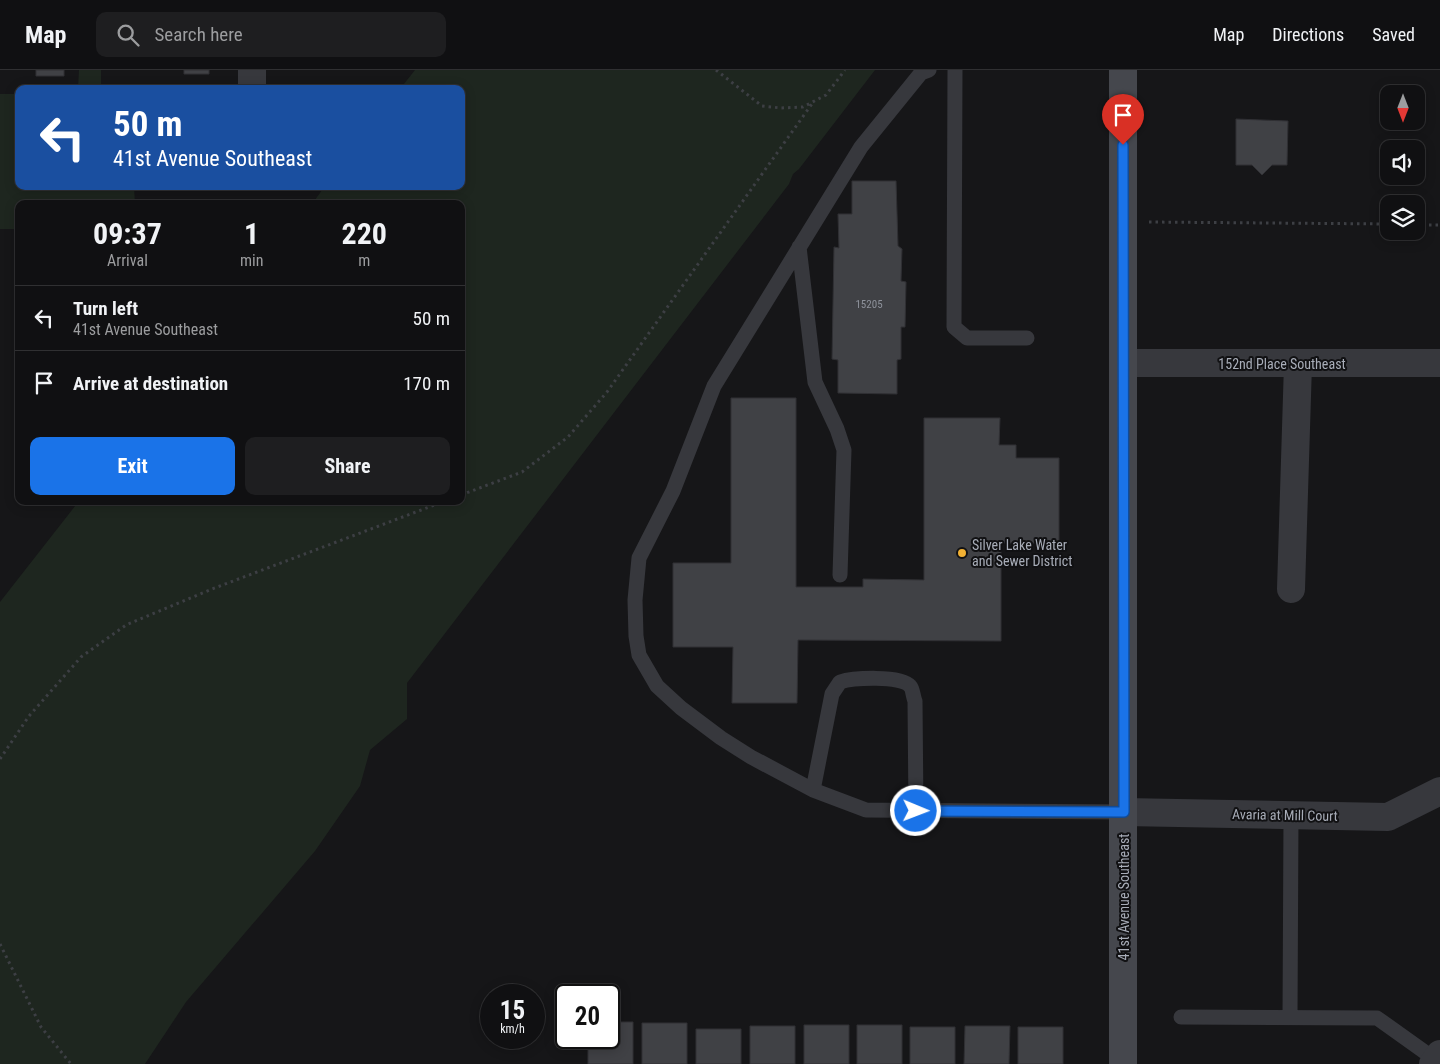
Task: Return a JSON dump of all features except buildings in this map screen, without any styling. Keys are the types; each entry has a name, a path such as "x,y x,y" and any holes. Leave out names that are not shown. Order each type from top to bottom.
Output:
{"street":[{"path":"252,70 252,85"},
{"name":"41st Avenue Southeast","path":"1123,70 1123,1064"},
{"name":"152nd Place Southeast","path":"1123,363 1440,364"},
{"path":"1291,589 1298,364"},
{"name":"Avaria at Mill Court","path":"1124,812 1388,817 1440,791"}],"lane":[{"path":"929,70 921,72 862,146 714,386 673,491 639,558 635,600 636,636 640,655 657,686 681,708 721,738 751,757 813,790 866,810 1124,812"},
{"path":"956,70 954,327 967,338 1027,338"},
{"path":"799,248 815,382 837,429 844,450 840,575"},
{"path":"813,790 832,694 840,682 850,679 900,680 910,686 915,701 916,811"},
{"path":"1290,1017 1291,816"},
{"path":"1181,1017 1377,1018 1436,1060"}],"path":[{"path":"716,70 762,106 781,108 803,107 826,95 845,70"},
{"path":"465,493 522,472 568,437 607,392 814,101"},
{"path":"1123,220 1172,223 1380,224"},
{"path":"1425,224 1440,225"},
{"path":"0,759 29,716 82,658 126,625 212,589 434,505"},
{"path":"0,944 41,1026 71,1064"}],"shaded area":[{"path":"79,70 101,70 101,85 78,85"},
{"path":"415,70 875,70 799,169 793,174 789,184 407,683 407,719 370,750 360,786 315,851 186,1002 145,1064 0,1064 0,602 76,505 465,505 465,200 315,200 322,190 465,190 465,85 403,85"},
{"path":"0,94 15,94 15,190 134,190 135,200 15,200 15,229 0,229"}],"place":[{"name":"Silver Lake Water and Sewer District","path":"962,553"}],"route":[{"path":"916,811 1124,812 1123,145"}]}
